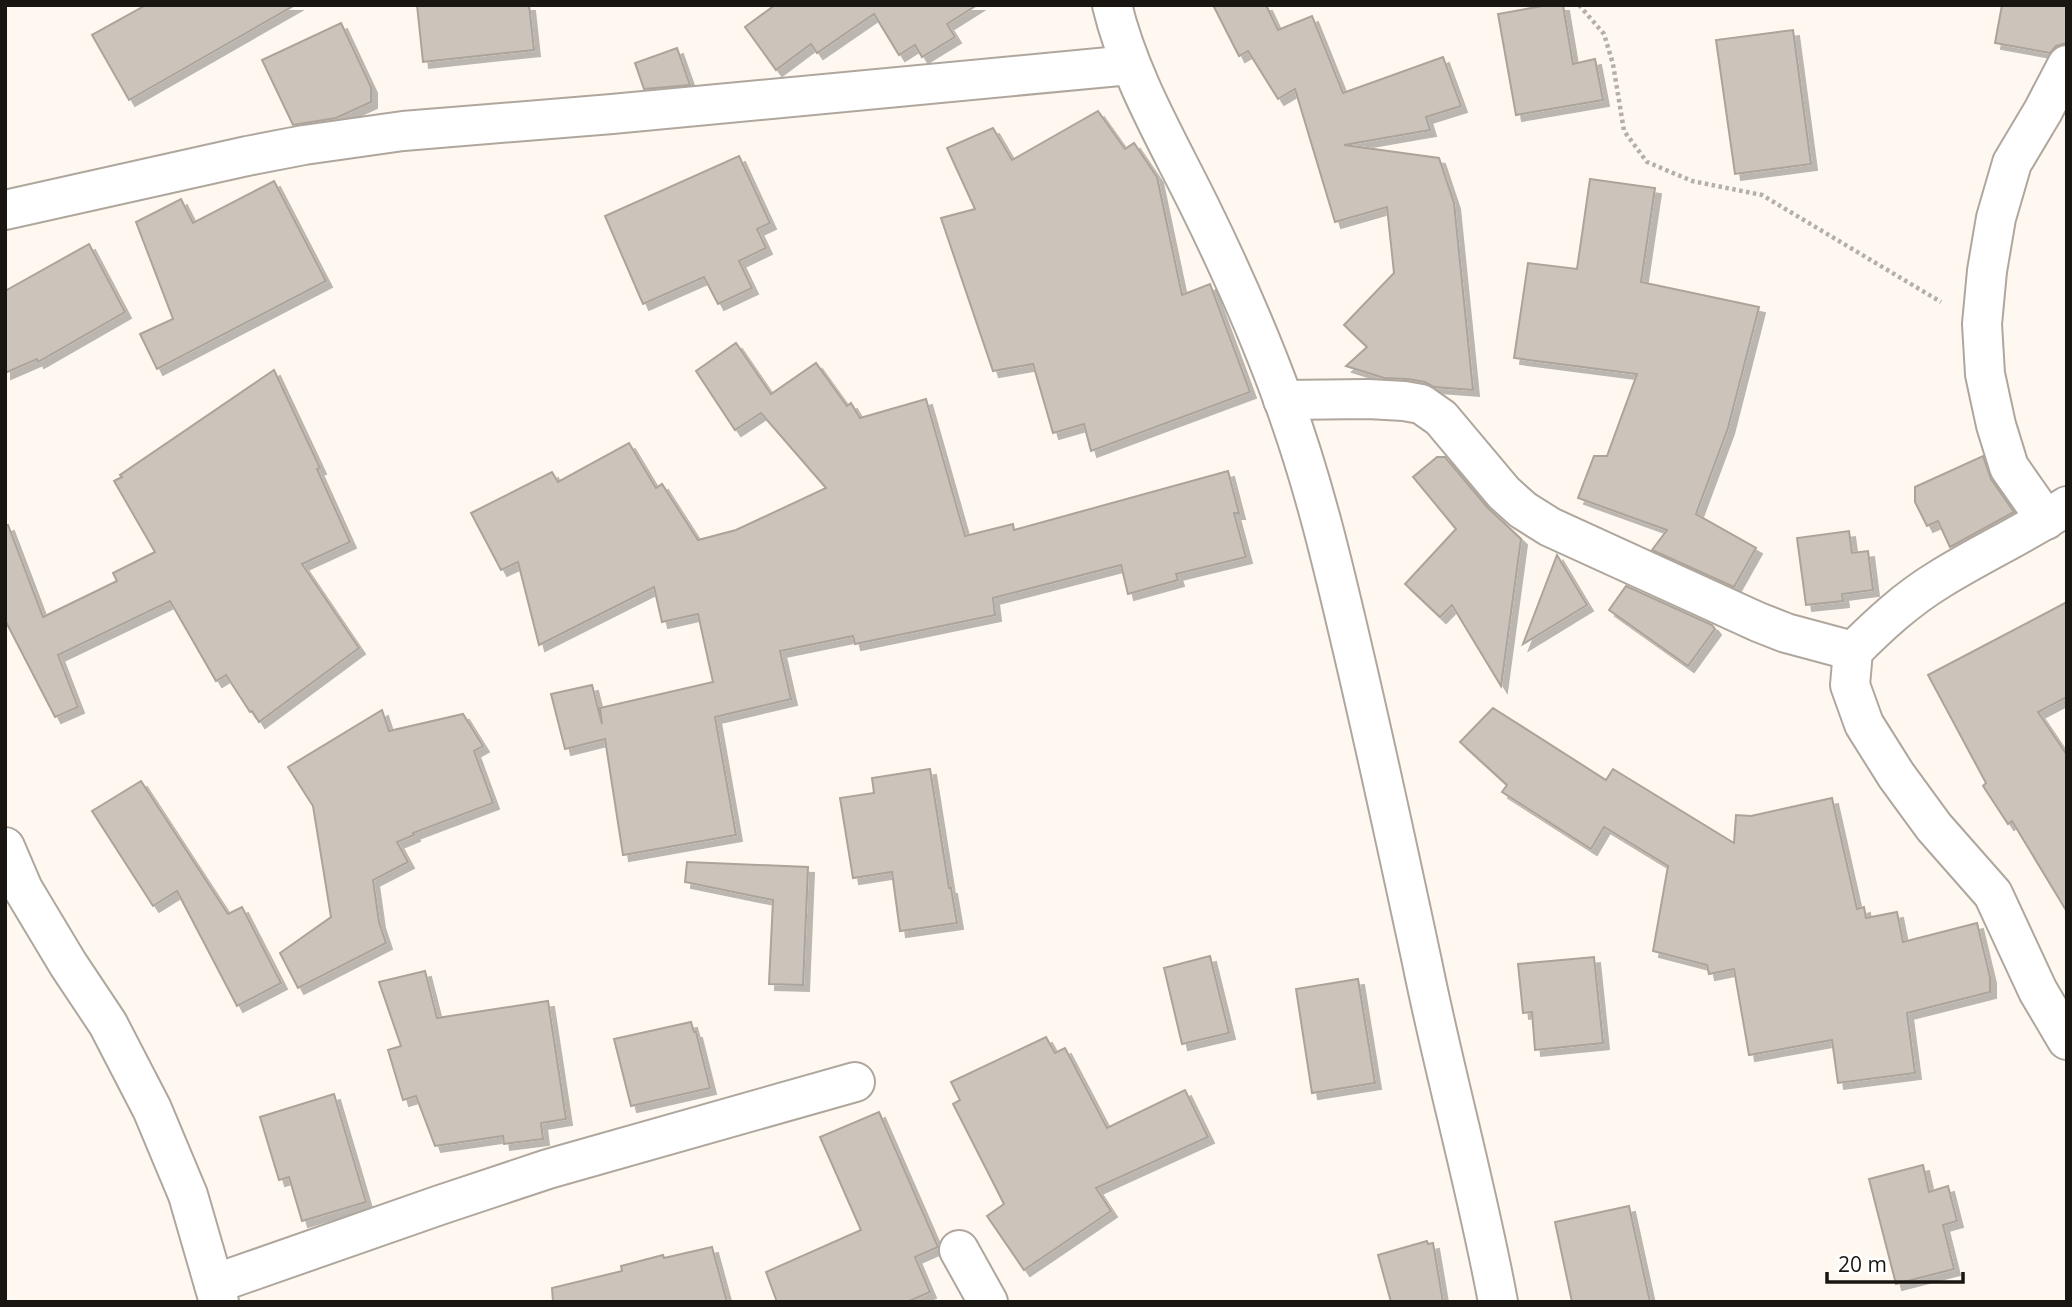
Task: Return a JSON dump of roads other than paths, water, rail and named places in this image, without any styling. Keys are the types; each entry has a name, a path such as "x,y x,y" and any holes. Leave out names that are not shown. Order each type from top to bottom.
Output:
{"street":[{"path":"1112,5 1130,65 1207,221 1249,315 1283,400 1316,502 1396,842 1498,1302"},
{"path":"5,210 247,156 402,131 639,112 1130,65"},
{"path":"2067,65 2012,163 1996,218 1982,324 1985,374 2009,467 2056,513 1939,579 1895,610 1853,651 1850,685 1864,724 1896,775 1934,827 1993,894 2038,991 2067,1040"},
{"path":"1283,400 1380,400 1421,404 1441,418 1504,493 1523,510 1550,527 1758,622 1853,651"},
{"path":"5,847 23,889 108,1024 152,1109 188,1195 216,1293 440,1205 548,1169 855,1082"},
{"path":"959,1250 988,1302"}]}
